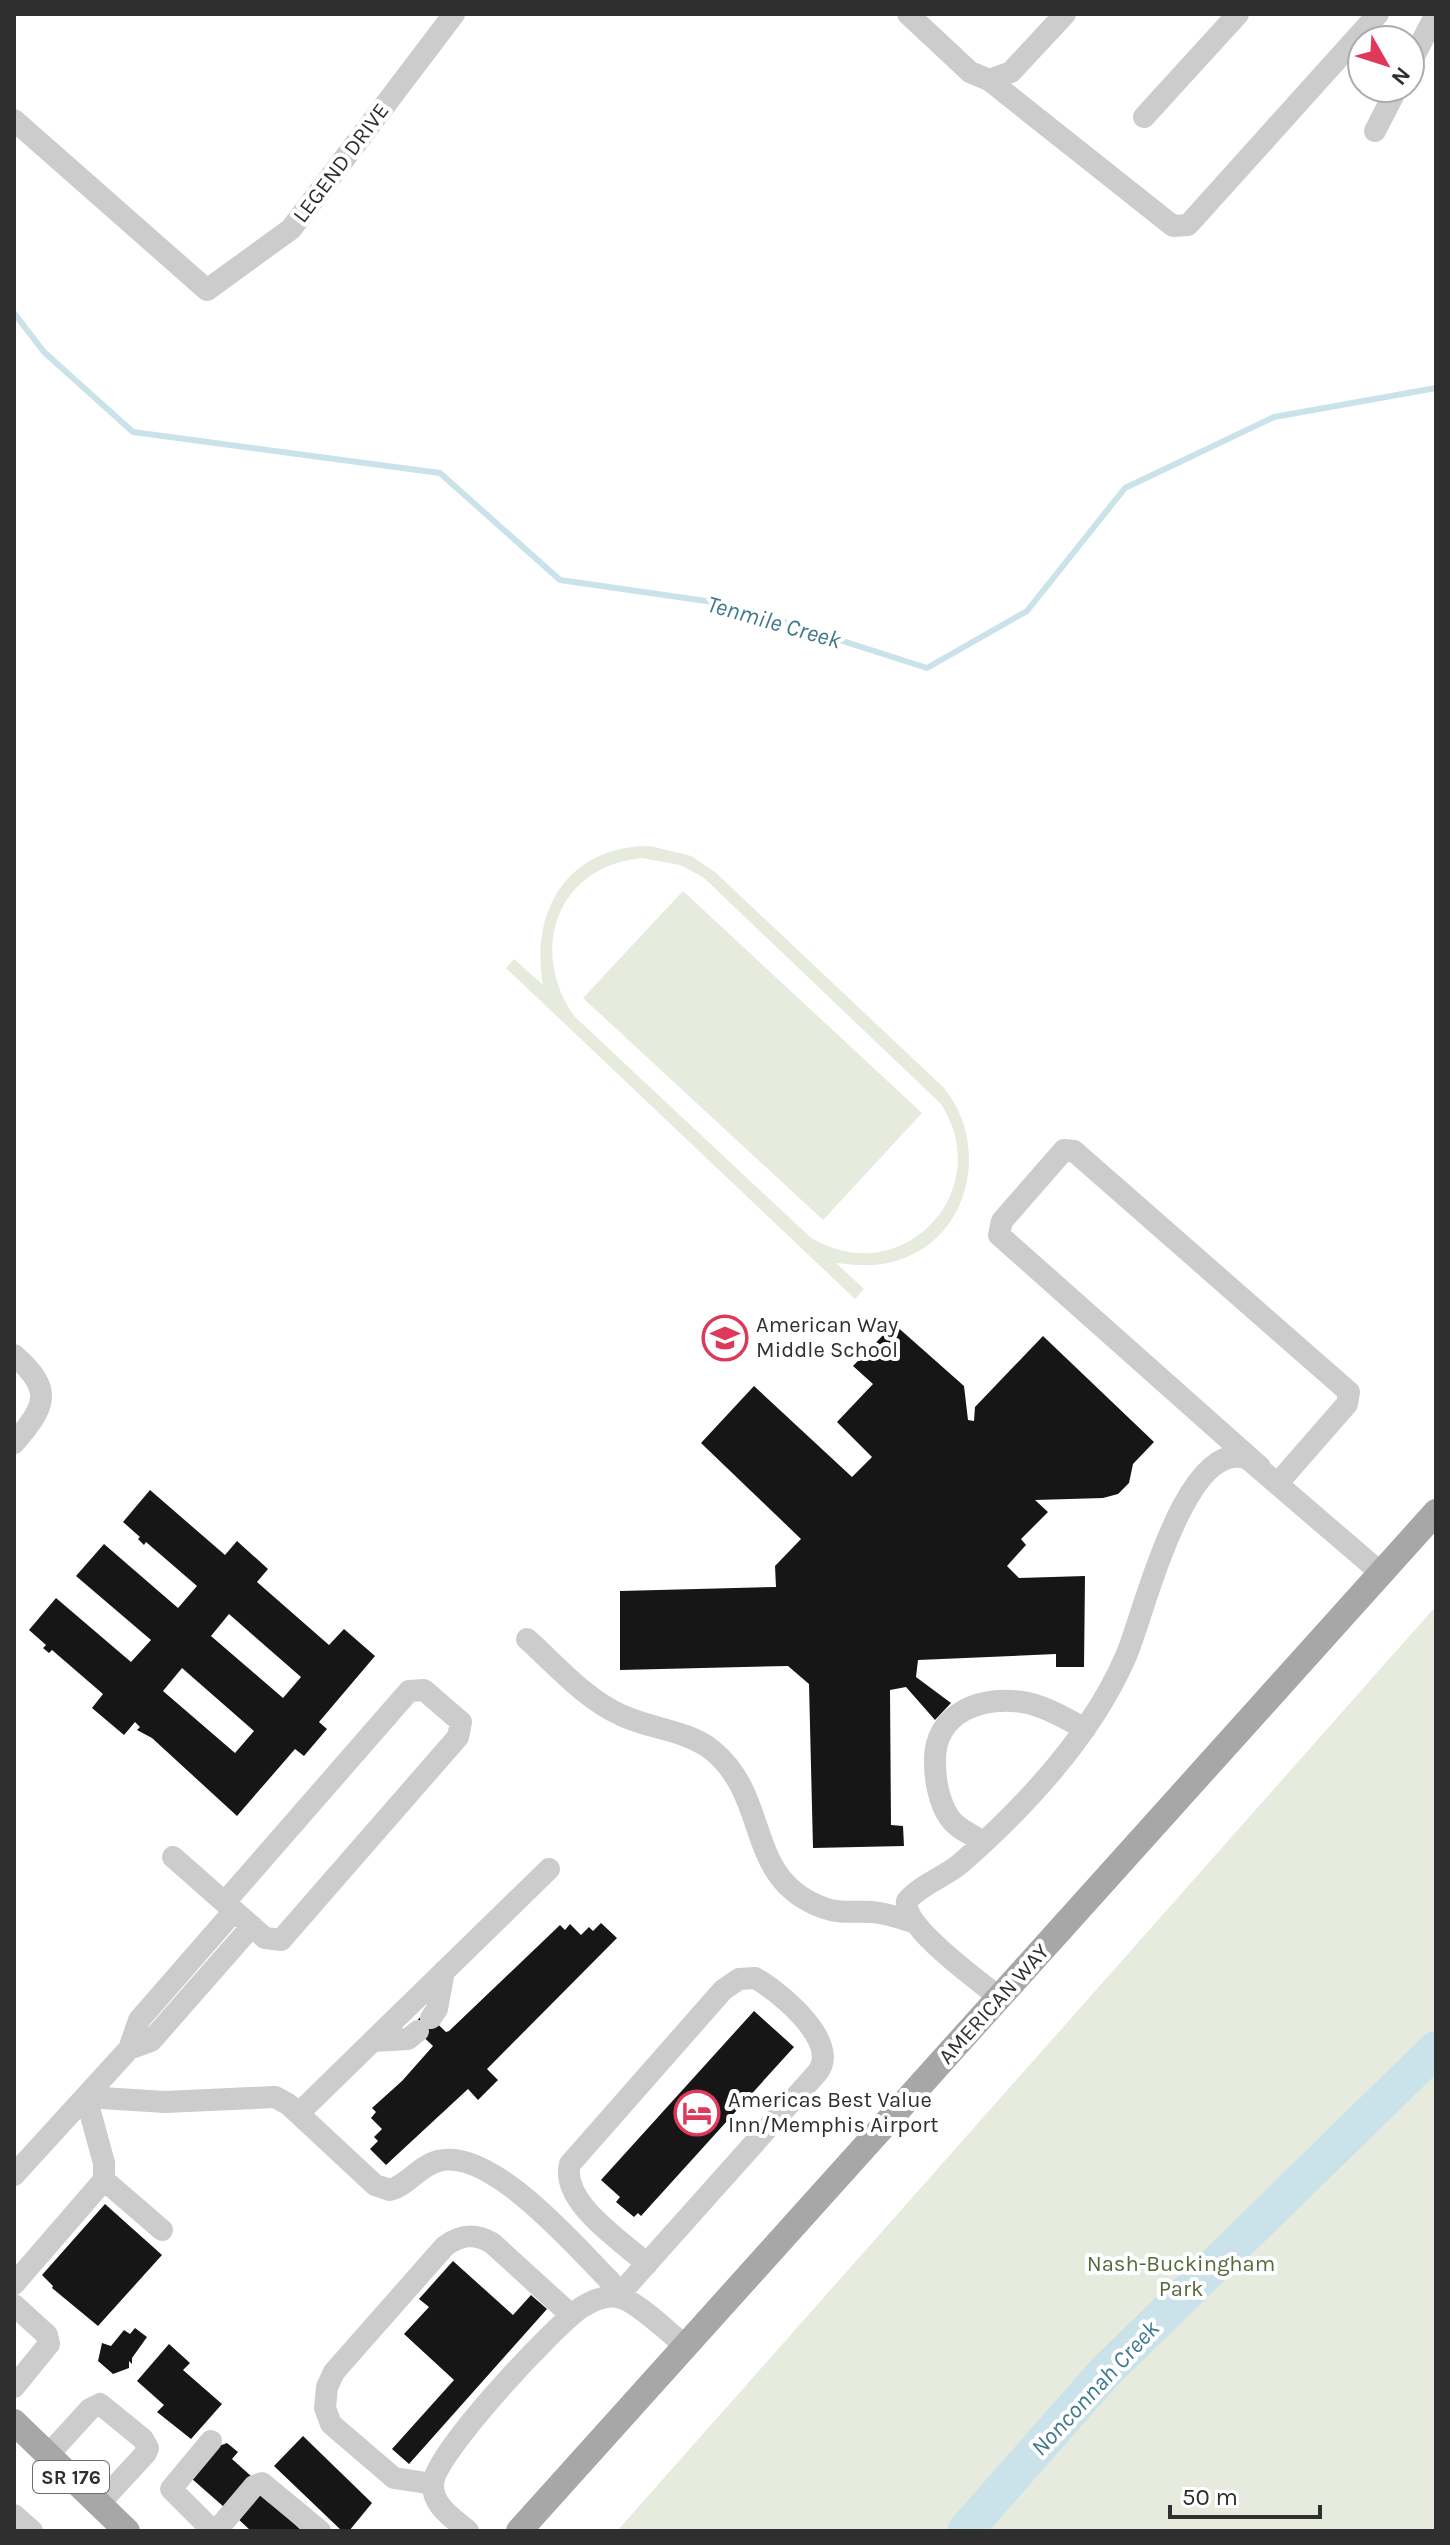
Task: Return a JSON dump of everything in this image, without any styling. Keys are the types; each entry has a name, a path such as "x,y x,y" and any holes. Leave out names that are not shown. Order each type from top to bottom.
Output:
{"main road":[{"name":"AMERICAN WAY","path":"519,2531 1436,1512"},
{"name":"SR 176","path":"14,2422 127,2531"}],"street":[{"name":"LEGEND DRIVE","path":"14,120 207,290 291,229 454,14"},
{"path":"908,14 970,72 989,80 1173,226 1188,225 1378,14"},
{"path":"989,80 1011,72 1065,14"},
{"path":"1144,117 1238,14"},
{"path":"1426,33 1436,14"},
{"path":"1375,131 1389,104"},
{"path":"1278,1483 1347,1404 1349,1392 1074,1151 1064,1150 1002,1221 999,1235 1278,1483 1381,1573"},
{"path":"14,1355 38,1379 42,1394 35,1418 14,1443"},
{"path":"1000,1998 913,1922 906,1906 910,1897 960,1865 983,1843 1085,1729 1126,1656 1164,1541 1186,1502 1224,1459 1242,1457 1260,1467"},
{"path":"527,1639 604,1706 632,1720 701,1742 714,1752 744,1787 772,1867 799,1895 840,1913 881,1913 913,1922"},
{"path":"129,2049 135,2024 177,1976 230,1906 409,1691 424,1690 458,1719 462,1729 458,1737 286,1936 271,1941 252,1926 230,1906 173,1857"},
{"path":"983,1843 951,1820 941,1801 935,1769 936,1745 954,1716 972,1705 1014,1701 1045,1709 1085,1729"},
{"path":"299,2113 549,1869"},
{"path":"14,2175 129,2049 151,2041 252,1926"},
{"path":"373,2041 408,2039 425,2025 437,2009 444,1971"},
{"path":"177,1976 195,1991"},
{"path":"617,2297 647,2264 821,2068 824,2050 815,2031 761,1982 748,1977 723,1990 573,2159 568,2174 571,2188 580,2203 647,2264"},
{"path":"86,2097 165,2102 275,2097 299,2113 382,2189 398,2188 438,2161 459,2159 484,2167 507,2182 606,2277 617,2297"},
{"path":"14,2284 104,2180 104,2163 86,2097"},
{"path":"104,2180 162,2230"},
{"path":"433,2484 394,2478 331,2424 325,2408 327,2387 334,2372 445,2246 458,2238 475,2236 492,2243 571,2315"},
{"path":"468,2531 439,2505 433,2484 439,2465 451,2446 571,2315 592,2302 617,2297 631,2302 686,2346"},
{"path":"14,2305 49,2341 45,2353 14,2387"},
{"path":"48,2455 90,2409 100,2404 143,2439 148,2448 146,2453 99,2504"},
{"path":"211,2441 171,2489 215,2531 260,2483 267,2485 320,2531"},
{"path":"14,2515 32,2531"}],"green space":[{"path":"650,846 691,856 715,872 943,1087 958,1110 967,1136 969,1163 965,1189 955,1214 940,1235 919,1251 878,1265 836,1263 864,1289 855,1299 506,968 514,959 543,985 543,932 550,908 561,887 577,870 597,857 621,849","holes":["642,858 680,865 703,877 941,1104 955,1138 957,1170 948,1200 930,1225 906,1243 876,1252 844,1251 810,1237 574,1016 560,991 553,965 553,939 559,915 571,894 589,877 613,864"]},
{"path":"683,891 922,1113 823,1220 583,998"},
{"name":"Nash-Buckingham Park","path":"1436,1606 1436,2531 617,2531"}],"building":[{"path":"894,1324 964,1386 968,1420 974,1421 975,1407 1043,1336 1154,1442 1133,1464 1129,1483 1118,1494 1103,1498 1035,1500 1048,1512 1021,1539 1026,1545 1007,1566 1019,1578 1085,1576 1084,1667 1056,1667 1056,1654 918,1660 916,1677 951,1703 935,1720 906,1687 890,1690 891,1825 903,1826 904,1846 813,1848 809,1684 788,1666 620,1670 620,1591 776,1587 775,1566 801,1539 701,1443 754,1386 852,1477 872,1457 837,1422 873,1384 853,1366"},
{"path":"150,1490 225,1555 237,1541 268,1569 257,1582 329,1645 344,1629 375,1656 319,1722 327,1729 304,1756 295,1749 237,1816 152,1738 137,1730 140,1727 135,1722 124,1735 92,1708 103,1694 52,1650 49,1653 43,1648 46,1645 29,1630 56,1598 131,1662 151,1640 76,1576 104,1544 178,1608 197,1586 146,1542 144,1545 138,1539 140,1537 123,1522","holes":["229,1614 301,1677 283,1698 211,1636","182,1668 254,1731 235,1753 163,1691"]},
{"path":"601,1923 617,1938 487,2069 498,2080 478,2100 468,2089 386,2165 370,2149 378,2141 374,2137 382,2129 371,2118 376,2112 372,2108 402,2081 433,2046 412,2026 425,2012 446,2032 449,2031 560,1925 565,1930 570,1924 581,1935 589,1927 593,1931"},
{"name":"Americas Best Value Inn/Memphis Airport","path":"754,2011 794,2047 641,2216 638,2213 634,2217 616,2202 620,2197 601,2180"},
{"path":"105,2204 162,2255 98,2326 52,2288 42,2275"},
{"path":"453,2261 513,2315 531,2295 547,2309 409,2464 392,2449 454,2380 404,2334 429,2307 419,2299"},
{"path":"135,2328 147,2337 132,2358 132,2364 129,2361 129,2368 113,2374 98,2361 102,2343 111,2346 124,2330 130,2334"},
{"path":"169,2344 190,2363 183,2370 222,2404 191,2439 157,2412 164,2405 137,2381"},
{"path":"303,2436 372,2503 349,2531 342,2531 274,2466"},
{"path":"227,2443 238,2452 232,2459 251,2476 224,2507 191,2478 219,2446"},
{"path":"259,2491 302,2531 251,2531 235,2516"}],"waterway":[{"name":"Tenmile Creek","path":"14,313 44,352 133,432 440,473 560,580 727,604 927,668 1027,611 1125,488 1274,417 1436,388"},
{"name":"Nonconnah Creek","path":"965,2531 1105,2372 1436,2049"}],"place":[{"name":"American Way Middle School","path":"725,1338"},
{"name":"Americas Best Value Inn/Memphis Airport","path":"697,2113"}]}
